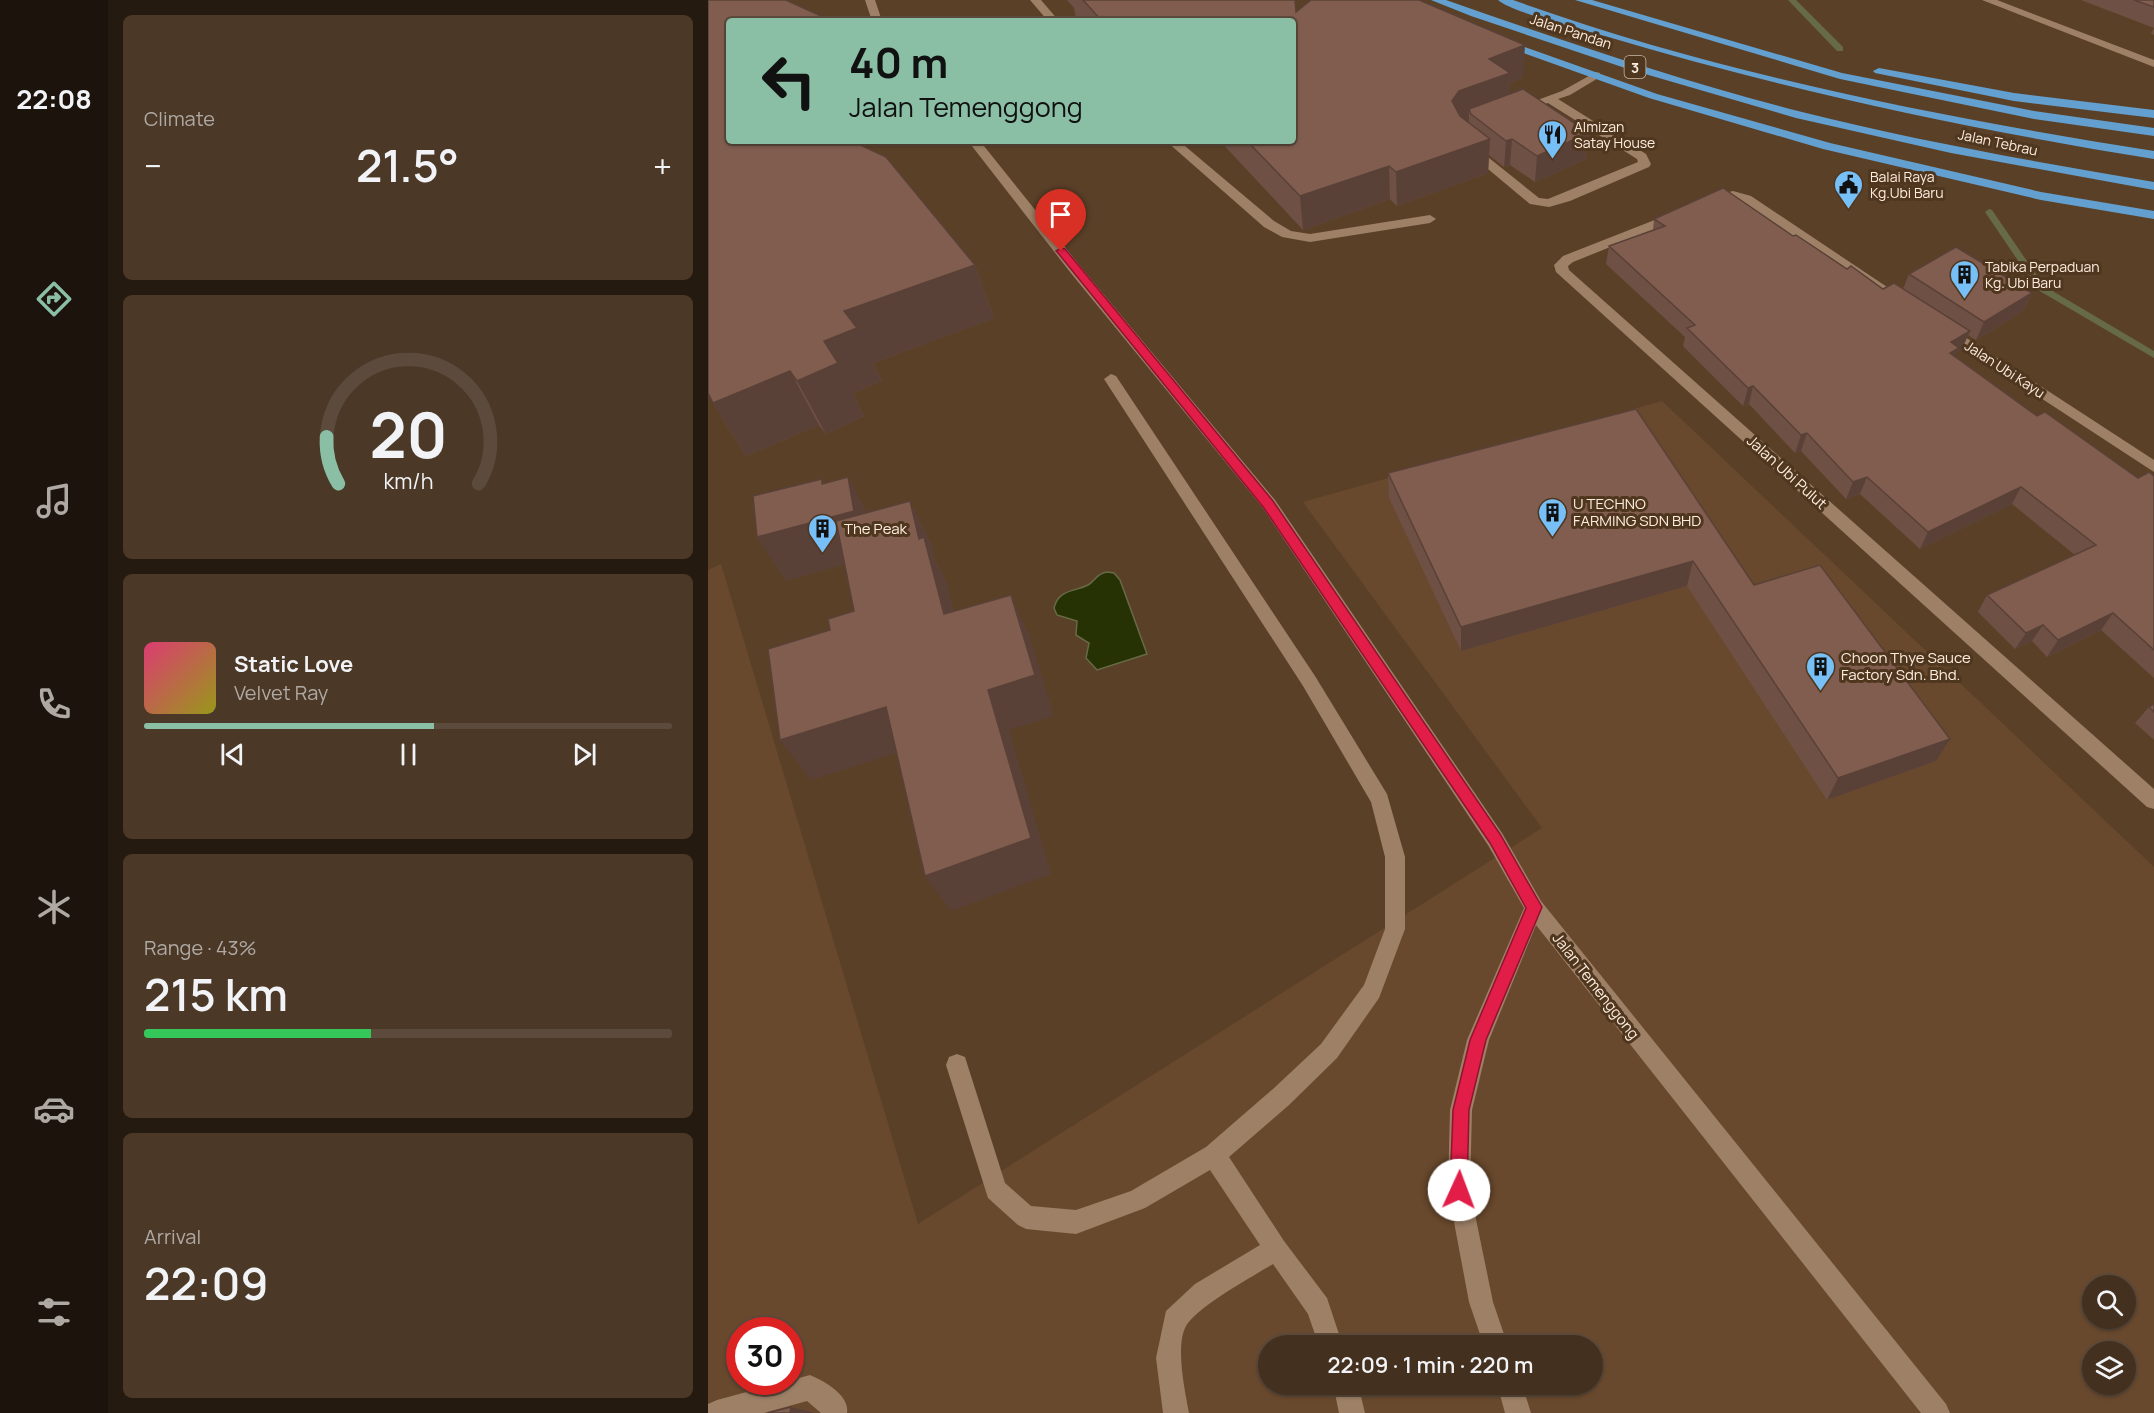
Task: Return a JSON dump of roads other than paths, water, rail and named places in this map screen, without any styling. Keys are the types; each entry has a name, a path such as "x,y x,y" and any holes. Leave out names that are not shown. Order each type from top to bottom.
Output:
{"highway":[{"name":"Jalan Pandan","path":"1436,0 1539,37 1670,78 1838,124"},
{"name":"Jalan Pandan","path":"1503,0 1540,14 1691,58 1851,100"},
{"path":"1580,0 1840,76 2034,116 2154,132"},
{"path":"1491,38 1653,96 1827,146 2041,196 2154,214"},
{"path":"1756,50 2014,97 2154,114"},
{"name":"Jalan Tebrau","path":"1851,100 2044,138 2154,155"},
{"name":"Jalan Tebrau","path":"1838,124 2049,168 2154,186"}],"street":[{"path":"870,0 876,18"},
{"path":"1035,0 1051,18"},
{"path":"1986,0 2154,64"},
{"path":"1506,114 1566,93 1596,75"},
{"path":"1459,136 1465,145 1535,201 1549,202 1565,198 1645,164 1642,157 1548,98"},
{"name":"Jalan Temenggong","path":"977,144 1083,278 1269,504 1495,839 1534,907 1937,1413"},
{"path":"1176,144 1269,224 1287,234 1310,238 1430,219"},
{"name":"Jalan Ubi Pulut","path":"1915,310 1746,199 1733,195 1693,208 1568,259 1561,265 1563,272 2154,801"},
{"name":"Jalan Ubi Kayu","path":"1935,323 2154,467"},
{"path":"957,1065 996,1190 1026,1217 1076,1222 1137,1200 1214,1155 1281,1097 1329,1051 1372,991 1395,929 1395,857 1380,800 1309,681 1111,379"},
{"path":"1492,1335 1481,1302 1459,1190 1461,1110 1478,1040 1534,907"},
{"path":"1214,1155 1276,1249 1318,1307 1328,1335"},
{"path":"1176,1413 1168,1358 1175,1320 1204,1293 1276,1249"},
{"path":"717,1413 810,1388 835,1407 834,1413"},
{"path":"1348,1395 1352,1413"},
{"path":"1512,1395 1518,1413"}],"waterway":[{"path":"1792,0 1840,49"},
{"path":"1989,212 2041,288 2154,355"}],"place":[{"name":"Almizan Satay House","path":"1553,160"},
{"name":"Balai Raya Kg.Ubi Baru","path":"1849,210"},
{"name":"Tabika Perpaduan Kg. Ubi Baru","path":"1964,300"},
{"name":"U TECHNO FARMING SDN BHD","path":"1552,538"},
{"name":"The Peak","path":"823,554"},
{"name":"Choon Thye Sauce Factory Sdn. Bhd.","path":"1820,692"}]}
